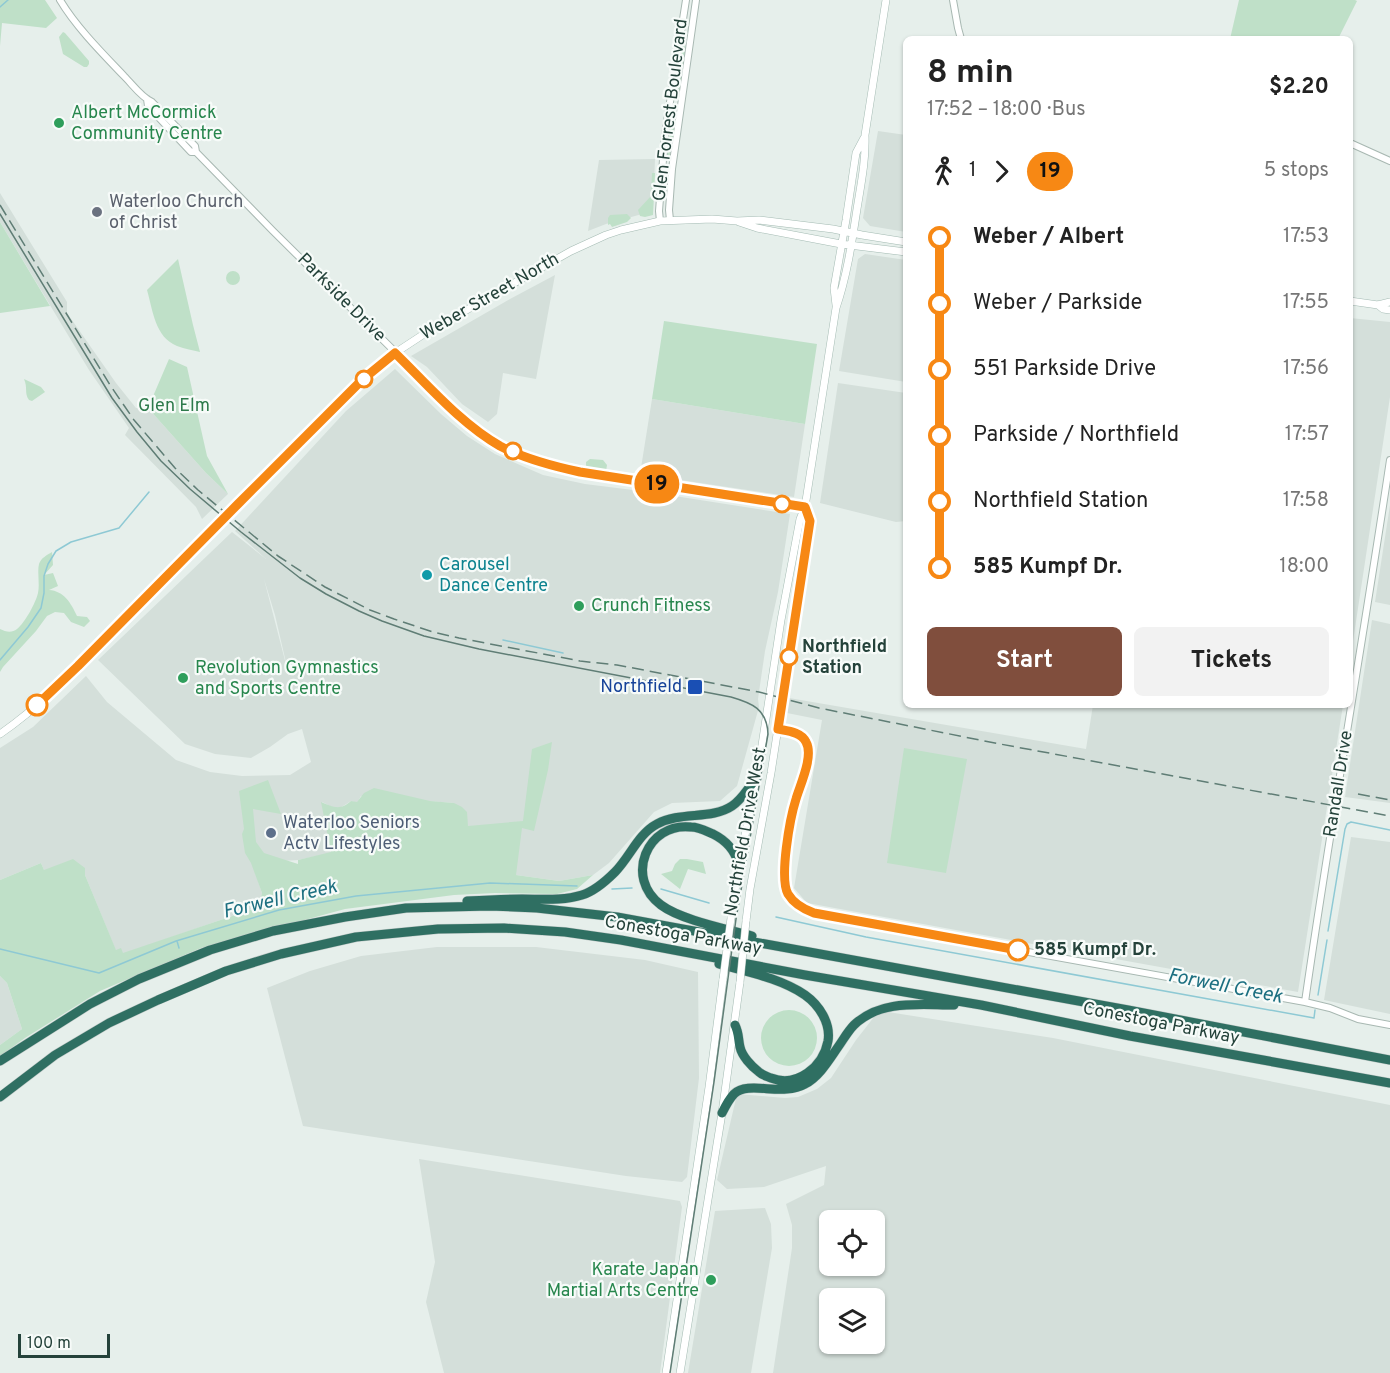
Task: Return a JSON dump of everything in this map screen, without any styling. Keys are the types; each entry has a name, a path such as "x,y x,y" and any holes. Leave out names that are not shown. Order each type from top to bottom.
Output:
{"highway":[{"path":"432,907 458,901 560,899 581,895 600,886 616,871 647,831 657,824 680,816 726,810 742,797 756,778"},
{"path":"739,864 731,847 718,837 691,826 675,828 664,833 652,843 644,858 642,876 653,898 671,912 803,951"},
{"name":"Conestoga Parkway","path":"0,1061 90,1004 139,979 210,950 273,931 345,917 406,908 490,906 537,908 606,916 1128,1010 1390,1060"},
{"name":"Conestoga Parkway","path":"0,1097 55,1055 109,1023 226,971 281,954 356,937 438,929 504,928 565,932 671,949 1390,1083"},
{"path":"671,949 778,982 804,994 817,1005 824,1015 828,1029 828,1041 821,1060 808,1073 791,1081 777,1080 760,1074 750,1064 742,1052 739,1033 735,1025"},
{"path":"722,1113 734,1094 743,1089 752,1087 789,1090 810,1081 824,1067 853,1026 869,1014 886,1007 904,1005 981,1005"}],"main road":[{"name":"Northfield Drive West","path":"666,1373 713,1058 739,864 756,778 783,608 800,519 805,507 836,308 843,288 851,245 886,0"},
{"name":"Northfield Drive West","path":"836,308 834,288 856,153 865,135"},
{"name":"Weber Street North","path":"0,734 37,705 78,666 362,380 395,353 424,334 571,251 614,233 660,221 704,218 759,220 903,241"},
{"name":"Weber Street North","path":"737,221 757,228 841,244 903,252"},
{"path":"1353,301 1378,305 1390,302"},
{"path":"1378,305 1390,310"},
{"name":"Northfield Drive West","path":"680,1373 735,1025 750,889 778,729 810,521 805,507"},
{"path":"783,608 789,603 797,602"},
{"path":"771,679 785,681"}],"street":[{"name":"Parkside Drive","path":"60,0 98,49 195,146 196,152 468,424 499,445 545,464 580,472 805,507"},
{"name":"Glen Forrest Boulevard","path":"660,221 664,145 686,0"},
{"name":"Glen Forrest Boulevard","path":"670,220 672,166 696,0"},
{"path":"953,0 960,36"},
{"path":"1353,144 1390,161"},
{"name":"Randall Drive","path":"1353,699 1390,460"},
{"name":"Randall Drive","path":"1305,1002 1352,708"},
{"path":"778,729 796,733 802,737 807,742 809,752 792,812 784,884 794,902 805,910 1305,1002 1330,1008 1358,1019 1390,1025"}],"shaded area":[{"path":"878,131 903,135 903,232 870,226 863,218"},
{"path":"655,159 653,211 588,231 599,160"},
{"path":"0,193 67,302 67,313 116,383 136,408 148,408 206,473 228,494 202,519 196,507 125,435 129,428 89,370 0,222"},
{"path":"865,254 903,260 903,382 839,371 858,259"},
{"path":"555,275 536,379 503,373 497,414 488,422 462,404 427,367 411,356 510,299"},
{"path":"1353,318 1390,322 1390,397 1353,641"},
{"path":"395,369 467,436 495,454 543,475 585,484 790,514 778,592 765,651 758,699 759,707 737,786 720,801 672,803 654,812 609,863 593,875 559,881 516,875 468,826 454,803 361,796 357,803 351,801 340,808 334,808 322,802 331,853 298,860 252,863 262,893 257,912 252,909 123,954 116,951 85,875 85,868 44,870 41,863 0,880 0,748 33,727 86,676 107,702 176,760 210,772 242,776 290,775 311,762 302,729 288,734 251,758 215,754 185,744 98,660 232,532 266,559 235,531 346,411","holes":["264,579 275,615 290,680"]},
{"path":"838,383 903,393 903,521 896,522 820,503"},
{"path":"652,399 805,424 794,497 640,474"},
{"path":"1390,505 1390,605 1375,602"},
{"path":"1372,620 1390,624 1390,803 1345,797"},
{"path":"789,698 1086,749 1093,708 1343,708 1298,992 807,903 794,888 822,720 787,713"},
{"path":"1351,837 1390,842 1390,1014 1324,1000"},
{"path":"437,947 536,947 645,960 698,972 699,1078 687,1177 682,1182 626,1176 303,1126 267,988 310,971 361,956"},
{"path":"0,976 7,983 22,1029 0,1045"},
{"path":"888,1012 1053,1038 1390,1105 1390,1373 773,1373 792,1248 792,1225 786,1204 824,1185 826,1166 764,1187 727,1189 717,1180 737,1094 785,1098 798,1097 817,1089 831,1078 874,1017"},
{"path":"419,1159 680,1201 682,1207 660,1373 444,1373 426,1302 435,1262"},
{"path":"765,1208 771,1224 772,1248 751,1373 688,1373 715,1211"}],"green space":[{"path":"0,0 45,0 57,18 46,28 2,23 0,46"},
{"path":"1239,0 1357,1 1340,36 1231,36"},
{"path":"63,32 89,61 87,67 63,54 59,37"},
{"path":"682,47 687,48 678,98 676,96"},
{"path":"672,120 675,122 668,158 665,156"},
{"path":"652,173 655,173 653,215 640,216 638,210 651,196"},
{"path":"627,214 631,218 627,222 612,227 608,225 610,215"},
{"path":"0,222 50,306 0,313"},
{"name":"Glen Elm","path":"178,259 200,352 177,346 164,336 153,315 147,290"},
{"path":"230,271 236,271 240,278 236,285 230,285 226,281 226,275"},
{"path":"664,321 817,344 805,424 652,399"},
{"name":"Glen Elm","path":"169,359 187,367 207,456 228,494 206,473 148,408"},
{"path":"24,379 41,387 45,392 32,401 29,400"},
{"path":"590,459 603,460 607,465 606,471 586,468 586,462"},
{"path":"52,552 53,565 44,575 53,573 58,586 49,590 63,595 77,616 87,617 90,621 84,627 71,622 64,613 55,612 47,616 0,672 0,629 9,632 15,630 27,617 38,593 39,564"},
{"path":"552,742 534,831 522,828 516,875 559,881 593,875 577,889 557,894 454,895 345,909 201,948 100,991 0,1056 0,1045 22,1029 7,983 0,976 0,880 41,863 44,870 73,859 85,868 85,875 116,950 121,948 123,953 253,909 257,911 262,893 245,853 239,791 268,780 281,814 253,809 256,842 264,853 298,864 298,860 331,852 321,802 340,807 351,801 357,802 364,793 374,788 430,801 454,803 467,812 468,826 523,821 532,749"},
{"path":"904,748 967,759 946,873 887,863"},
{"path":"680,859 703,862 706,874 688,869 680,889 661,874 672,871"},
{"path":"789,1010 804,1015 812,1023 817,1038 812,1053 804,1061 789,1066 774,1061 766,1053 761,1038 766,1023 774,1015"}],"waterway":[{"path":"0,7 8,0"},
{"path":"0,660 41,608 44,576 56,551 71,542 119,528 149,492"},
{"path":"503,640 563,653"},
{"name":"Forwell Creek","path":"1328,931 1347,824 1351,822 1390,830"},
{"name":"Forwell Creek","path":"0,949 99,973 176,941 279,910 356,896 490,883 577,886"},
{"name":"Forwell Creek","path":"612,889 632,888"},
{"name":"Forwell Creek","path":"661,889 709,903"},
{"name":"Forwell Creek","path":"776,917 866,937 1314,1018 1315,1010"},
{"name":"Forwell Creek","path":"1318,995 1327,940"},
{"name":"Forwell Creek","path":"177,941 179,948"}],"tram line":[{"path":"0,214 112,398 137,432 161,461 190,489 300,578 359,611 424,636 479,649 731,697 757,708 765,719 768,734 736,919 670,1373"}],"railway":[{"path":"0,205 110,385 134,420 175,468 278,556 325,587 370,610 433,632 459,638 759,692 819,708 1000,744 1390,816"},
{"path":"1358,794 1390,800"}],"bus line":[{"name":"19","path":"37,705 362,380 395,353 468,424 499,445 523,456 580,472 805,507 810,521 778,729 796,733 802,737 807,742 809,752 792,812 784,884 788,894 794,902 814,913 1018,950"}],"place":[{"name":"Albert McCormick Community Centre","path":"59,123"},
{"name":"Waterloo Church of Christ","path":"97,212"},
{"name":"Carousel Dance Centre","path":"427,575"},
{"name":"Crunch Fitness","path":"579,606"},
{"name":"Northfield Station","path":"789,657"},
{"name":"Revolution Gymnastics and Sports Centre","path":"183,678"},
{"name":"Northfield","path":"695,687"},
{"name":"Waterloo Seniors Actv Lifestyles","path":"271,833"},
{"name":"585 Kumpf Dr.","path":"1018,950"},
{"name":"Karate Japan Martial Arts Centre","path":"711,1280"}]}
